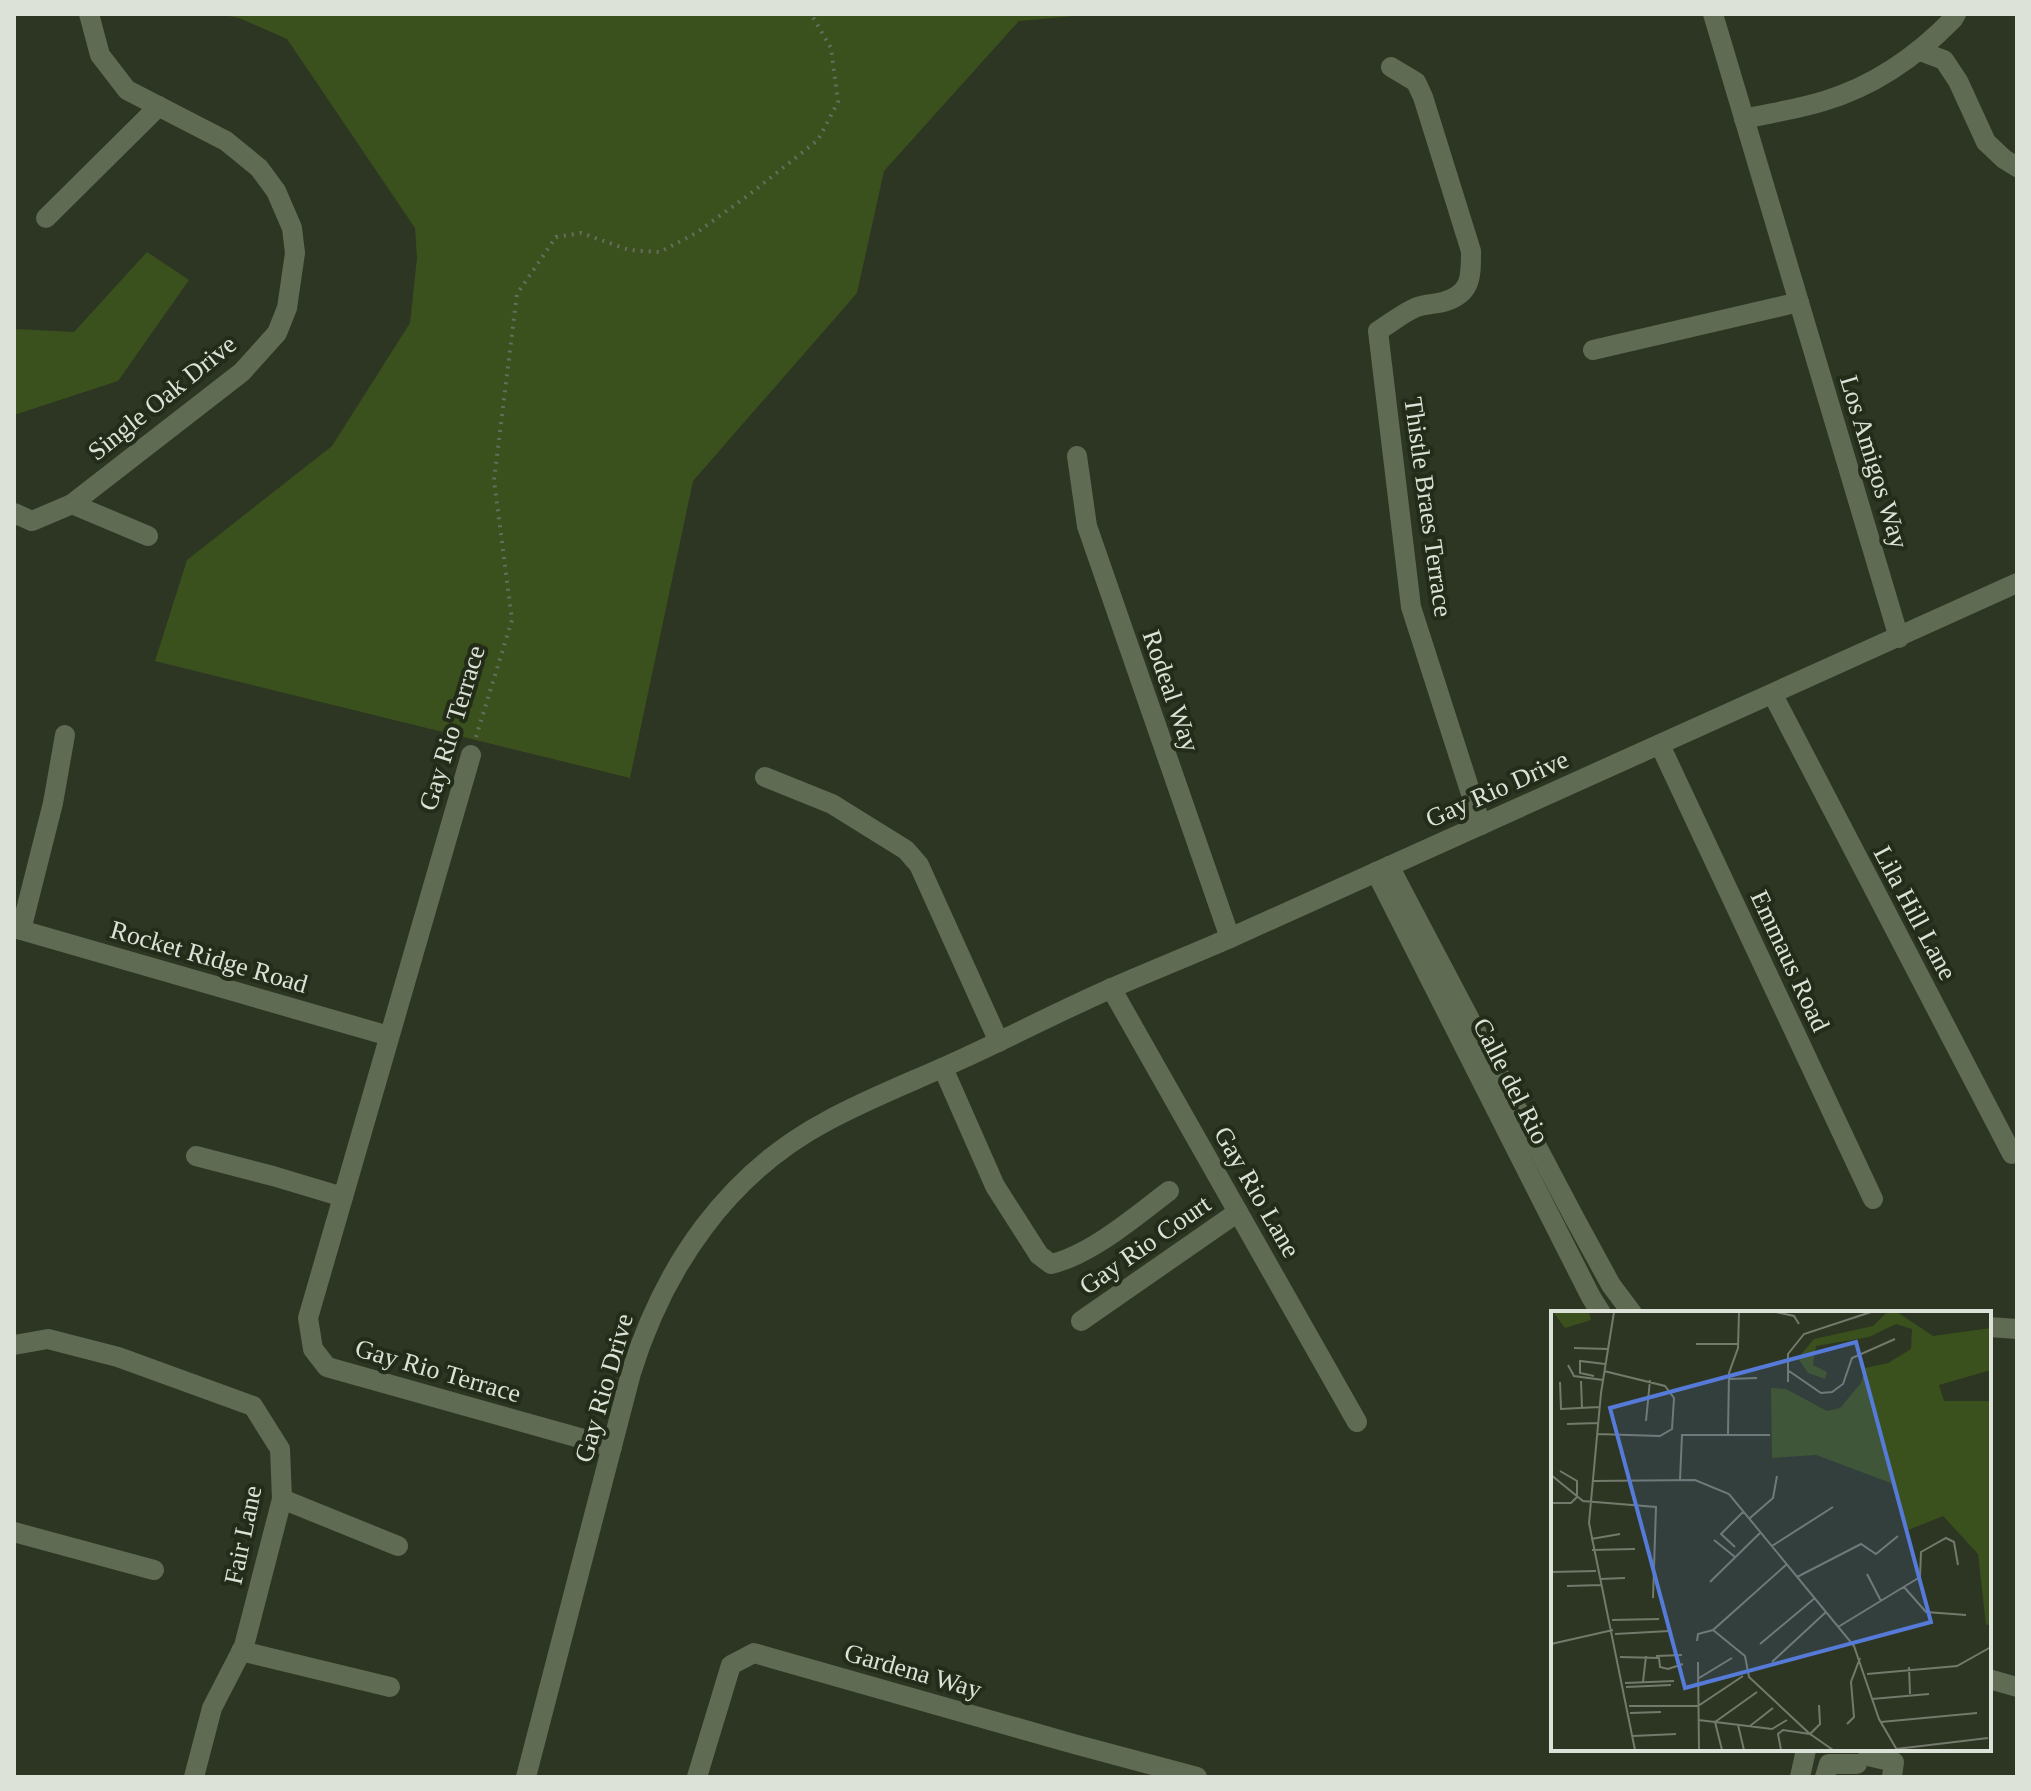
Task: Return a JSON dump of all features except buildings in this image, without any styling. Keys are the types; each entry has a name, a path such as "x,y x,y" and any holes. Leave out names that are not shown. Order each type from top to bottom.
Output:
{"street":[{"name":"Single Oak Drive","path":"14,513 32,521 72,504 242,372 277,333 287,308 295,253 292,228 276,191 259,168 226,141 127,90 100,55 89,14"},
{"name":"Los Amigos Way","path":"1713,14 1899,638"},
{"path":"1744,119 1822,102 1877,79 1920,51 1956,14"},
{"path":"1920,51 1944,60 1958,81 1986,142 2017,167"},
{"name":"Thistle Braes Terrace","path":"1391,67 1416,82 1423,97 1471,251 1471,274 1460,295 1417,307 1378,331 1411,607 1481,825"},
{"path":"46,218 159,106"},
{"path":"1593,350 1799,302"},
{"name":"Rodeal Way","path":"1077,456 1087,526 1230,938"},
{"path":"72,504 148,536"},
{"name":"Gay Rio Drive","path":"526,1777 641,1340 654,1308 688,1249 708,1221 751,1176 800,1137 826,1121 902,1084 2017,583"},
{"name":"Lila Hill Lane","path":"1773,695 2012,1154"},
{"path":"18,929 46,838 65,735"},
{"name":"Emmaus Road","path":"1660,745 1873,1199"},
{"name":"Gay Rio Terrace","path":"471,755 308,1318 313,1349 327,1367 612,1447"},
{"path":"765,777 832,804 906,850 919,865 999,1042"},
{"path":"1383,869 1611,1285 1630,1311"},
{"name":"Calle del Rio","path":"1383,869 1600,1311"},
{"name":"Rocket Ridge Road","path":"18,929 389,1036"},
{"name":"Gay Rio Lane","path":"1111,988 1357,1422"},
{"path":"943,1068 995,1186 1039,1255 1051,1264 1065,1261 1117,1230 1169,1191"},
{"path":"196,1156 343,1197"},
{"name":"Gay Rio Court","path":"1081,1321 1238,1212"},
{"path":"1991,1327 2017,1329"},
{"name":"Fair Lane","path":"14,1345 48,1339 118,1357 253,1406 280,1449 282,1499 244,1646 212,1708 194,1777"},
{"path":"282,1499 398,1546"},
{"path":"14,1532 154,1570"},
{"path":"241,1651 390,1687"},
{"name":"Gardena Way","path":"697,1777 731,1665 754,1653 1197,1777"},
{"path":"1991,1676 2017,1687"},
{"path":"1800,1777 1806,1751"},
{"path":"1825,1777 1829,1764 1862,1760 1894,1762 1892,1777"}],"path":[{"name":"Gay Rio Terrace","path":"471,755 512,620 494,480 517,294 556,237 581,233 629,250 660,252 696,233 818,140 838,102 831,48 811,14"}],"green space":[{"path":"218,14 1097,14 1019,21 884,171 857,293 693,481 630,778 155,661 187,560 332,446 410,323 417,258 415,228 287,39 239,18"},
{"path":"147,252 189,280 118,381 14,415 14,329 74,332"}]}
